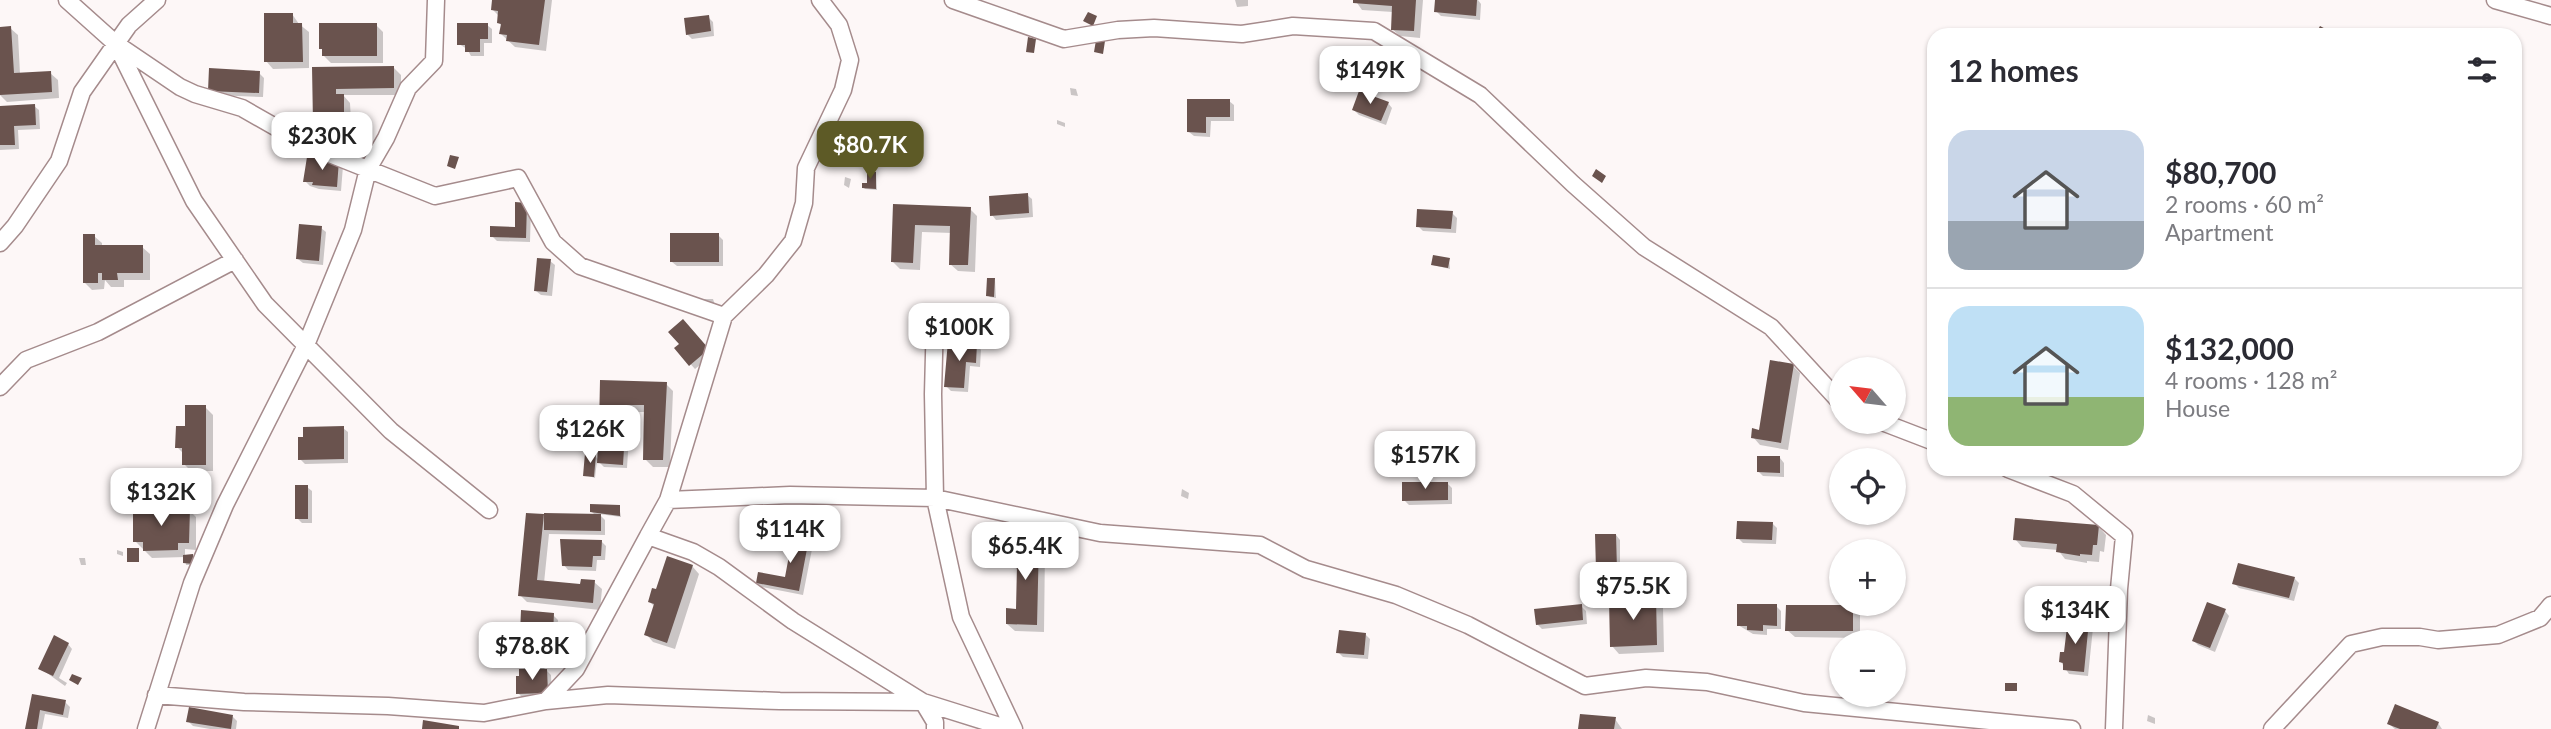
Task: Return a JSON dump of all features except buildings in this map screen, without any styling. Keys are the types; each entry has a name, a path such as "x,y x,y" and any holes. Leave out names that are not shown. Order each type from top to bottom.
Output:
{"street":[{"path":"67,0 115,43 180,87 242,108 307,145 435,196 518,178 552,242 580,266 724,316"},
{"path":"0,243 60,161 82,92 129,25 157,0"},
{"path":"146,729 196,572 225,505 306,345 353,230 368,169 386,138 408,88 434,61 436,0"},
{"path":"546,701 576,669 668,500 724,316 766,275 793,241 804,202 806,168 843,90 850,60 839,25 820,0"},
{"path":"953,0 1064,39 1118,30 1154,28 1242,34 1293,26 1374,31 1480,95 1644,247 1771,327 1829,390"},
{"path":"2495,0 2551,16"},
{"path":"115,43 194,201 265,304 391,431 489,510"},
{"path":"0,387 26,360 98,332 235,260"},
{"path":"936,316 933,394 935,498 961,617 1011,729"},
{"path":"1906,431 1927,439"},
{"path":"2026,476 2073,494 2124,536 2119,589 2114,729"},
{"path":"668,500 790,495 935,498 1100,533 1260,545 1306,569 1395,595 1468,625 1584,686 1646,678 1707,682 1804,703 2073,729"},
{"path":"648,536 693,552 719,567 793,621 923,702 1011,729"},
{"path":"2272,729 2351,644 2382,637 2420,636 2438,640 2498,635 2540,618 2551,606"},
{"path":"156,695 244,702 377,705 484,713 546,701 608,695 780,701 923,702"},
{"path":"923,702 935,722 935,729"}]}
